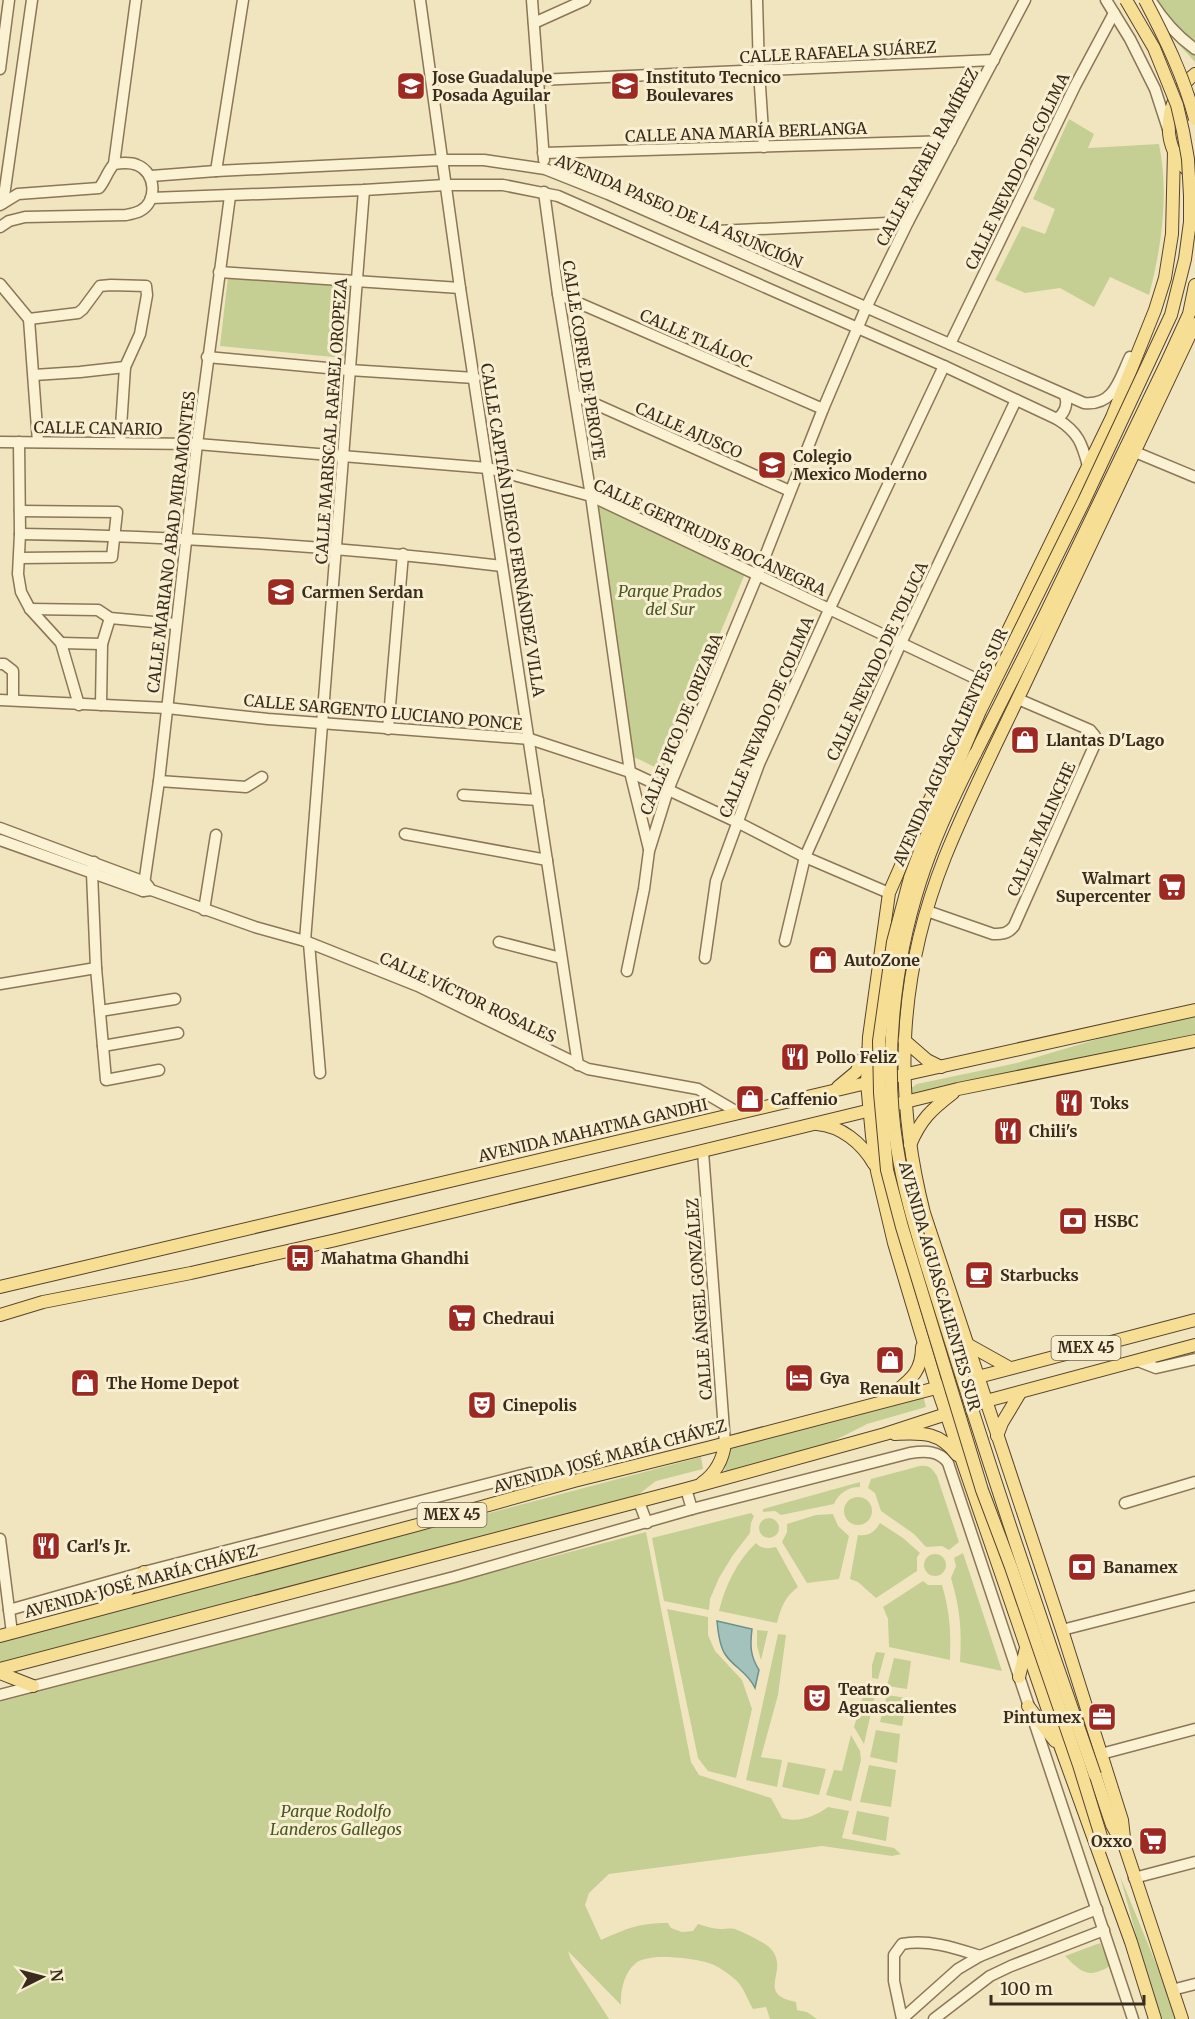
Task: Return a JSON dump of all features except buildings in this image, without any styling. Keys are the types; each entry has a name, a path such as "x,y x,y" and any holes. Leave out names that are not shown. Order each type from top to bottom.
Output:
{"main road":[{"name":"AVENIDA AGUASCALIENTES SUR","path":"1126,0 1154,48 1177,105 1183,131 1188,159 1190,196 1190,222 1185,259 1171,315 1084,501 980,711 921,849 910,878 893,942 879,1041 880,1094 887,1170 900,1218 982,1490 1075,1754 1124,1912 1131,1942"},
{"path":"1144,0 1167,43 1190,100 1195,119"},
{"path":"1195,74 1186,81 1176,95 1170,112 1168,129 1174,151 1181,163 1195,176"},
{"name":"AVENIDA AGUASCALIENTES SUR","path":"1155,2019 1131,1942 945,1414 894,1243 877,1171 867,1083 869,1037 889,893 983,682 1112,417 1155,310 1165,278 1172,234 1174,151"},
{"path":"1172,234 1182,222 1195,217"},
{"name":"AVENIDA AGUASCALIENTES SUR","path":"1182,2019 1134,1878 1125,1847 1122,1821 1062,1630 927,1222 909,1146 904,1102 904,1040 919,939 944,859 1135,452 1192,319 1195,285"},
{"path":"1192,319 1195,302"},
{"name":"AVENIDA AGUASCALIENTES SUR","path":"1125,1847 1112,1825 1018,1551 942,1316 906,1195 896,1145 891,1068 894,1016 903,944 930,852 986,730 1192,319"},
{"name":"AVENIDA MAHATMA GANDHI","path":"0,1287 827,1092 1195,1010"},
{"path":"827,1092 843,1084 856,1072 865,1056 869,1037"},
{"path":"904,1040 927,1060 941,1066"},
{"path":"0,1315 43,1302 191,1273 336,1240 958,1089 1195,1041"},
{"path":"868,1056 876,1066 887,1068 904,1057"},
{"path":"909,1146 918,1127 934,1108 958,1089"},
{"path":"809,1124 826,1125 851,1137 866,1152 877,1171"},
{"path":"883,1194 885,1185 897,1176 909,1178 918,1188"},
{"name":"AVENIDA JOSÉ MARÍA CHÁVEZ","path":"6,1634 405,1528 574,1480 1195,1320"},
{"path":"885,1400 910,1380 918,1370 922,1358 922,1337"},
{"path":"967,1344 1010,1368"},
{"name":"MEX 45","path":"0,1671 639,1502 885,1434 986,1401 1195,1346"},
{"path":"997,1436 1020,1392"},
{"path":"885,1434 926,1433 933,1435 951,1448 963,1465"},
{"path":"699,1485 715,1470 722,1457 724,1443"},
{"path":"986,1531 999,1517 1008,1516 1021,1524 1031,1538"},
{"path":"97,1610 125,1593 144,1572"},
{"path":"1019,1677 1026,1647"},
{"path":"0,1671 33,1686"},
{"path":"1028,1706 1061,1748"}],"street":[{"path":"0,69 9,0"},
{"path":"2,204 32,0"},
{"path":"2,204 18,194 99,188 103,183 114,164 136,0"},
{"path":"216,171 243,0"},
{"name":"CALLE CAPITÁN DIEGO FERNÁNDEZ VILLA","path":"420,0 460,288 578,1065"},
{"path":"532,0 545,169"},
{"path":"534,23 585,0"},
{"path":"760,0 759,70 764,147"},
{"name":"CALLE RAFAEL RAMÍREZ","path":"857,328 908,222 1025,0"},
{"path":"1106,0 1130,39 1155,89 1168,129"},
{"path":"1150,0 1158,13 1182,39 1195,49"},
{"name":"CALLE NEVADO DE COLIMA","path":"950,344 1075,86 1114,13"},
{"name":"CALLE RAFAELA SUÁREZ","path":"538,80 994,60"},
{"name":"CALLE ANA MARÍA BERLANGA","path":"543,153 951,141"},
{"name":"AVENIDA PASEO DE LA ASUNCIÓN","path":"151,176 442,160 484,160 545,169 608,194 1084,403 1095,404 1106,401 1137,345 1144,337"},
{"path":"0,227 9,221 25,217 126,215 142,210 151,198 153,188 151,176 138,165 114,164"},
{"name":"AVENIDA PASEO DE LA ASUNCIÓN","path":"151,198 503,184 558,196 1016,399 1067,426 1083,446 1088,466"},
{"name":"CALLE MARISCAL RAFAEL OROPEZA","path":"320,1073 307,942 364,190"},
{"name":"CALLE COFRE DE PEROTE","path":"544,192 591,496 630,772 649,851"},
{"name":"CALLE MARIANO ABAD MIRAMONTES","path":"146,888 196,444 230,196"},
{"path":"691,232 908,222"},
{"path":"219,272 460,288"},
{"path":"0,284 29,319 38,442"},
{"path":"29,319 78,313 100,286 146,286 147,295 140,334 125,367 120,442"},
{"name":"CALLE TLÁLOC","path":"558,294 823,410"},
{"name":"CALLE PICO DE ORIZABA","path":"627,971 644,889 649,851 668,790 857,328"},
{"path":"207,357 349,370 475,378"},
{"name":"CALLE NEVADO DE COLIMA","path":"705,958 716,881 759,764 944,366"},
{"path":"34,375 125,367"},
{"name":"CALLE AJUSCO","path":"575,395 790,491"},
{"path":"1057,420 1062,416 1065,408 1065,395"},
{"name":"CALLE NEVADO DE TOLUCA","path":"785,941 805,857 901,643 1016,399"},
{"name":"CALLE CANARIO","path":"0,442 196,444"},
{"path":"18,442 20,511 18,574 21,592 30,609 61,643 79,705"},
{"name":"CALLE GERTRUDIS BOCANEGRA","path":"196,444 488,468 591,496 983,682"},
{"path":"1135,452 1195,477"},
{"path":"20,511 117,512 112,557 20,558"},
{"path":"20,534 114,535 187,539 404,554 502,566"},
{"path":"388,729 404,554"},
{"path":"30,609 99,610 110,618 175,624"},
{"path":"101,705 102,644 110,618"},
{"path":"61,643 102,644"},
{"path":"0,664 4,664 13,671 14,700"},
{"name":"CALLE MALINCHE","path":"927,911 993,934 1010,931 1095,744 1095,736 1090,730 1018,699"},
{"name":"CALLE SARGENTO LUCIANO PONCE","path":"0,700 167,708 388,729 530,739 630,772 805,857 889,893"},
{"path":"159,781 246,787 262,777"},
{"path":"464,795 538,800"},
{"name":"CALLE VÍCTOR ROSALES","path":"0,828 204,910 307,942 418,986 588,1069 698,1089 739,1113"},
{"path":"405,834 547,860"},
{"path":"204,910 216,835"},
{"name":"CALLE VÍCTOR ROSALES","path":"0,840 93,867"},
{"path":"93,867 96,968 106,1080 159,1070"},
{"path":"499,942 561,958"},
{"path":"0,984 96,968"},
{"path":"100,1011 175,999"},
{"path":"103,1047 178,1033"},
{"name":"CALLE ÁNGEL GONZÁLEZ","path":"703,1152 724,1443"},
{"path":"1138,1361 1156,1368 1195,1359"},
{"path":"0,1695 454,1577 693,1509 920,1452 938,1454 945,1458 951,1471 1134,2019"},
{"path":"9,1610 144,1572 530,1473 574,1480"},
{"path":"1125,1503 1195,1482"},
{"path":"686,1489 693,1509"},
{"path":"639,1502 647,1523"},
{"path":"0,1539 9,1610 6,1634"},
{"path":"1062,1630 1195,1596"},
{"path":"1101,1754 1195,1729"},
{"path":"1134,1878 1195,1862"},
{"path":"902,2019 958,1969 980,1956 1097,1909"},
{"path":"934,2019 990,1976 1104,1930"},
{"path":"902,2019 894,1980 894,1955 902,1944 913,1942 930,1944 980,1956"},
{"path":"1172,1990 1195,1984"}],"green space":[{"path":"1145,0 1195,0 1195,62 1159,23"},
{"path":"1069,119 1094,134 1088,148 1159,144 1164,200 1163,220 1149,295 1110,277 1094,307 1060,288 1025,293 995,280 1022,226 1045,234 1055,209 1033,199"},
{"path":"228,277 350,286 343,358 220,346"},
{"name":"Parque Prados del Sur","path":"596,500 746,571 663,771 632,756"},
{"path":"1195,1016 1195,1034 1119,1052 912,1094 911,1088 917,1084 1017,1063 1101,1038"},
{"path":"923,1395 926,1407 867,1424 810,1453 723,1477 731,1445"},
{"path":"701,1457 703,1469 656,1481 630,1501 0,1669 0,1642"},
{"path":"920,1466 930,1468 937,1476 959,1542 949,1550 942,1546 926,1547 914,1534 881,1511 875,1493 868,1488 871,1479"},
{"path":"860,1482 860,1487 844,1491 834,1504 781,1515 775,1511 763,1512 763,1509"},
{"path":"858,1497 868,1501 872,1511 868,1521 858,1525 848,1521 844,1511 848,1501"},
{"path":"751,1513 754,1516 750,1533 719,1578 710,1599 709,1610 664,1601 652,1538"},
{"path":"833,1514 838,1526 849,1536 839,1579 807,1583 782,1542 787,1532 787,1524 816,1515"},
{"path":"769,1518 776,1521 779,1528 776,1535 769,1538 762,1535 759,1528 762,1521"},
{"path":"880,1523 920,1553 917,1557 917,1571 876,1598 858,1582 850,1579 858,1535 871,1533"},
{"name":"Parque Rodolfo Landeros Gallegos","path":"646,1532 691,1762 699,1775 771,1798 782,1818 794,1820 806,1818 828,1807 849,1811 842,1838 894,1848 901,1854 892,1856 822,1846 609,1874 589,1893 585,1905 601,1940 634,1927 658,1923 668,1923 671,1928 682,1932 693,1931 698,1924 735,1929 747,1934 768,1946 775,1955 777,1993 783,1998 796,2002 797,2010 807,2012 817,2019 770,2019 766,2007 753,2009 739,1984 723,1970 707,1962 674,1957 652,1958 636,1963 628,1972 624,1982 621,2005 568,1951 571,1960 609,2019 0,2019 0,1702"},
{"path":"756,1543 765,1548 776,1547 798,1587 784,1603 777,1623 719,1611 733,1574"},
{"path":"963,1553 1002,1671 960,1662 960,1619 951,1578 956,1566 954,1558"},
{"path":"935,1554 945,1561 946,1565 939,1575 935,1576 925,1569 924,1565 931,1555"},
{"path":"923,1581 928,1585 942,1585 949,1622 950,1660 889,1647 888,1619 883,1607"},
{"path":"667,1609 708,1617 708,1635 715,1651 742,1680 752,1709 736,1778 708,1771 698,1758"},
{"path":"757,1630 768,1631 761,1660 757,1646"},
{"path":"778,1634 786,1635 778,1695 761,1757 782,1760 777,1787 746,1780"},
{"path":"876,1652 885,1653 878,1679 872,1678 872,1665"},
{"path":"894,1658 911,1661 907,1689 887,1686"},
{"path":"867,1683 877,1686 864,1744 854,1727"},
{"path":"887,1695 907,1698 902,1726 880,1722"},
{"path":"876,1730 900,1734 897,1763 870,1757"},
{"path":"851,1735 860,1751 861,1760 851,1801 826,1795 834,1770 842,1771"},
{"path":"788,1762 826,1769 819,1795 782,1787"},
{"path":"869,1765 896,1770 891,1807 860,1802"},
{"path":"857,1811 889,1817 886,1841 852,1834"},
{"path":"1120,1876 1159,1971 1175,2019 1161,2019"},
{"path":"1100,1943 1110,1966 1102,1970 1086,1972 1076,1967 1065,1956"}],"water":[{"path":"717,1621 752,1629 751,1650 759,1670 755,1688 748,1677 725,1654 720,1642"}],"place":[{"name":"Jose Guadalupe Posada Aguilar","path":"411,86"},
{"name":"Instituto Tecnico Boulevares","path":"625,86"},
{"name":"Colegio Mexico Moderno","path":"772,465"},
{"name":"Carmen Serdan","path":"281,592"},
{"name":"Llantas D'Lago","path":"1025,740"},
{"name":"Walmart Supercenter","path":"1172,887"},
{"name":"AutoZone","path":"823,960"},
{"name":"Pollo Feliz","path":"795,1057"},
{"name":"Caffenio","path":"750,1099"},
{"name":"Toks","path":"1069,1103"},
{"name":"Chili's","path":"1008,1131"},
{"name":"HSBC","path":"1073,1221"},
{"name":"Mahatma Ghandhi","path":"300,1258"},
{"name":"Starbucks","path":"979,1275"},
{"name":"Chedraui","path":"462,1318"},
{"name":"Renault","path":"890,1360"},
{"name":"Gya","path":"799,1378"},
{"name":"The Home Depot","path":"85,1383"},
{"name":"Cinepolis","path":"482,1405"},
{"name":"Carl's Jr.","path":"46,1546"},
{"name":"Banamex","path":"1082,1567"},
{"name":"Teatro Aguascalientes","path":"817,1698"},
{"name":"Pintumex","path":"1102,1717"},
{"name":"Oxxo","path":"1153,1841"}]}
